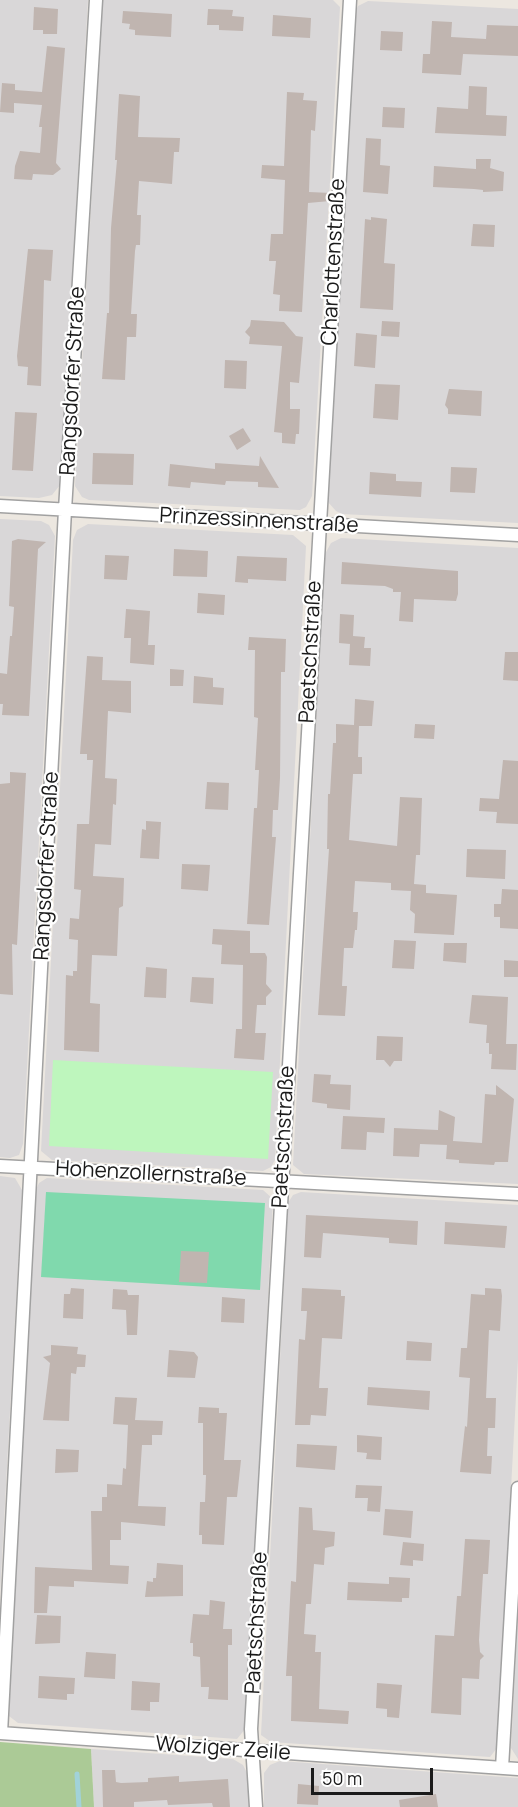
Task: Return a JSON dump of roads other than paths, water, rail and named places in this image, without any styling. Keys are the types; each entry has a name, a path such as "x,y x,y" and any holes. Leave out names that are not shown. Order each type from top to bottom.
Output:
{"street":[{"name":"Rangsdorfer Straße","path":"0,1733 96,0"},
{"name":"Charlottenstraße","path":"318,524 350,0"},
{"name":"Prinzessinnenstraße","path":"0,506 518,535"},
{"name":"Paetschstraße","path":"256,1807 251,1729 318,524"},
{"name":"Hohenzollernstraße","path":"0,1166 518,1194"},
{"path":"502,1768 518,1488"},
{"name":"Wolziger Zeile","path":"0,1733 518,1769"}],"waterway":[{"path":"77,1774 79,1807"}]}
